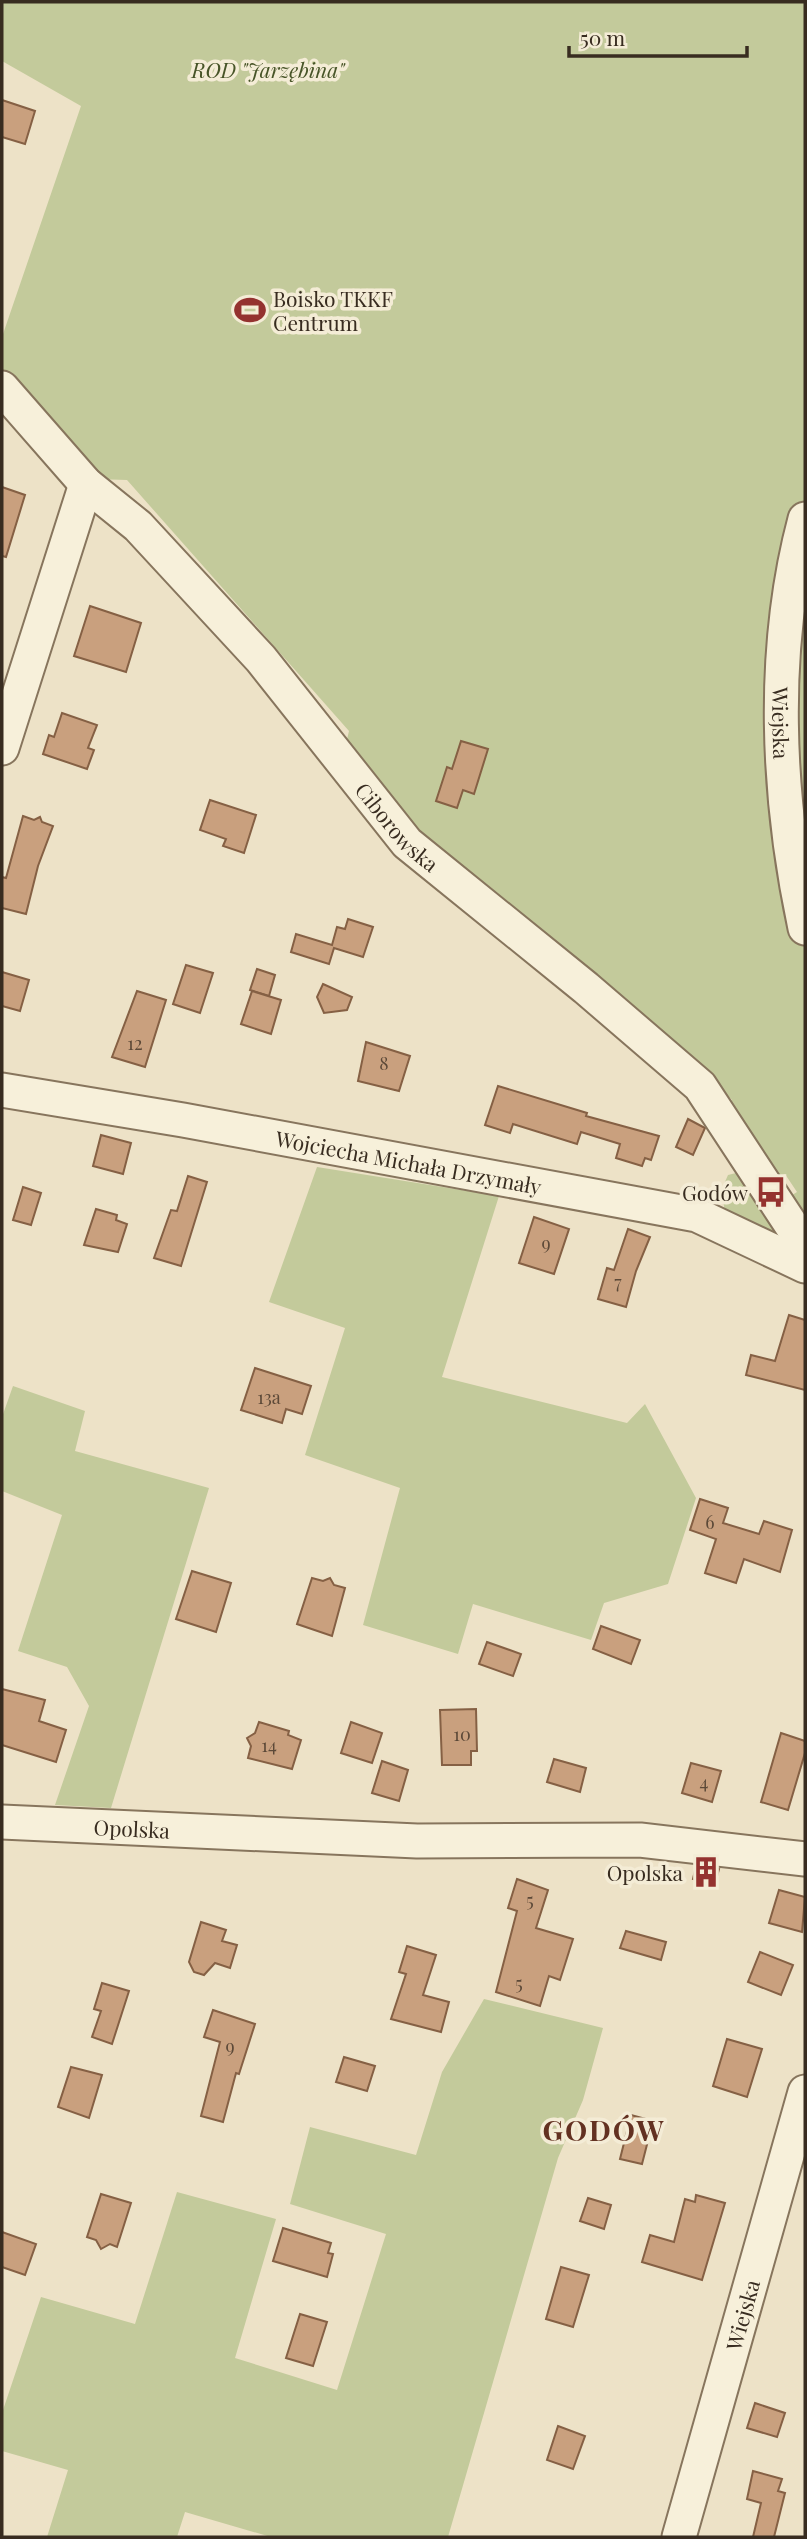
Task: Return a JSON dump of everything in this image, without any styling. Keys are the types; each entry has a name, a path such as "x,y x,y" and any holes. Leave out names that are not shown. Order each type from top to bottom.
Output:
{"street":[{"name":"Ciborowska","path":"2,388 86,484 138,526 261,659 407,843 586,988 700,1086 805,1246"},
{"path":"2,748 86,484"},
{"name":"Wiejska","path":"805,519 792,575 783,685 788,826 805,928"},
{"name":"Wojciecha Michała Drzymały","path":"2,1090 183,1119 697,1215 805,1266"},
{"name":"Opolska","path":"2,1822 403,1840 640,1840 805,1859"},
{"name":"Wiejska","path":"679,2537 805,2092"}],"green space":[{"name":"ROD \"Jarzębina\"","path":"2,2 805,2 805,1222 789,1197 797,1192 785,1174 776,1179 728,1104 732,1100 691,1056 421,841 344,752 349,731 127,480 95,479 2,376 2,337 81,106 2,61"},
{"path":"317,1167 499,1196 442,1377 627,1423 645,1404 696,1498 668,1584 604,1603 591,1640 473,1604 458,1654 363,1625 400,1488 305,1455 345,1328 269,1302"},
{"path":"728,1175 745,1175 794,1247 725,1211 721,1191"},
{"path":"13,1386 85,1411 75,1451 209,1488 111,1808 55,1805 89,1706 67,1667 18,1651 62,1515 2,1491 2,1417"},
{"path":"484,1999 603,2028 583,2100 558,2158 448,2537 271,2537 185,2512 177,2537 47,2537 68,2470 2,2451 2,2413 41,2297 135,2324 177,2192 276,2219 235,2358 337,2390 386,2234 290,2204 310,2127 416,2155 442,2072"}],"building":[{"path":"2,100 35,111 25,144 2,137"},
{"path":"2,487 25,495 6,557 2,556"},
{"path":"90,606 141,623 126,672 74,656"},
{"path":"62,713 97,725 88,748 94,750 87,769 43,754 49,735 54,737"},
{"path":"461,741 488,749 474,794 463,790 457,808 436,801 447,767 452,769"},
{"path":"210,800 256,815 244,853 223,846 226,839 200,830"},
{"path":"23,816 34,820 40,817 42,822 53,826 38,866 26,914 2,908 2,877 6,878"},
{"path":"348,919 373,927 363,957 334,948 329,964 291,952 296,934 332,945 337,927 345,929"},
{"path":"186,965 213,973 200,1013 173,1004"},
{"path":"257,969 275,975 269,996 250,990"},
{"path":"2,972 29,980 20,1011 2,1006"},
{"path":"323,984 352,997 347,1010 324,1013 317,997"},
{"path":"137,991 166,1000 145,1067 112,1057"},
{"path":"252,991 281,1000 271,1034 241,1024"},
{"path":"366,1042 410,1056 399,1091 358,1081"},
{"path":"498,1086 587,1113 586,1116 659,1136 651,1160 645,1158 642,1166 616,1158 620,1144 581,1132 577,1144 513,1124 510,1133 485,1125"},
{"path":"688,1119 705,1128 693,1155 676,1147"},
{"path":"101,1135 131,1143 123,1174 93,1166"},
{"path":"188,1176 207,1182 181,1266 154,1258 171,1210 177,1211"},
{"path":"23,1187 41,1193 31,1225 13,1220"},
{"path":"96,1209 117,1215 116,1220 127,1224 118,1252 84,1245"},
{"path":"534,1217 569,1229 554,1274 519,1263"},
{"path":"628,1229 650,1237 636,1271 626,1307 598,1299 607,1268 614,1270"},
{"path":"789,1315 805,1320 805,1390 746,1375 751,1355 775,1361"},
{"path":"255,1368 311,1386 302,1414 286,1409 282,1423 241,1410"},
{"path":"700,1499 728,1508 723,1523 759,1534 764,1521 792,1530 780,1572 744,1559 736,1583 705,1573 716,1539 690,1530"},
{"path":"192,1571 231,1583 216,1632 176,1619"},
{"path":"312,1578 323,1581 330,1578 334,1585 345,1588 332,1636 297,1624"},
{"path":"601,1626 640,1640 631,1664 593,1649"},
{"path":"487,1642 521,1654 513,1676 479,1664"},
{"path":"2,1689 45,1700 39,1721 66,1730 56,1762 2,1745"},
{"path":"476,1709 477,1751 471,1751 471,1765 442,1765 440,1710"},
{"path":"259,1722 289,1731 288,1735 301,1740 292,1769 248,1758 251,1746 247,1738 255,1733"},
{"path":"351,1722 382,1733 372,1763 341,1753"},
{"path":"781,1733 805,1741 805,1753 788,1810 761,1802"},
{"path":"554,1759 586,1768 580,1792 547,1782"},
{"path":"382,1761 408,1770 399,1801 372,1793"},
{"path":"691,1763 721,1771 712,1802 682,1793"},
{"name":"Opolska","path":"696,1866 719,1869 715,1884 693,1879"},
{"path":"517,1879 548,1890 536,1928 573,1939 560,1980 549,1976 540,2006 496,1992 517,1911 508,1908"},
{"path":"779,1890 805,1897 802,1932 769,1923"},
{"path":"201,1922 226,1930 222,1941 237,1945 230,1968 215,1963 204,1975 194,1972 189,1962"},
{"path":"626,1931 666,1942 661,1960 620,1948"},
{"path":"407,1946 436,1955 423,1995 449,2002 441,2032 391,2019 406,1974 399,1972"},
{"path":"760,1952 793,1965 781,1995 748,1982"},
{"path":"102,1983 129,1991 112,2044 92,2037 101,2011 94,2009"},
{"path":"213,2010 255,2024 239,2074 236,2073 223,2122 201,2116 220,2042 204,2037"},
{"path":"727,2039 762,2049 747,2097 713,2086"},
{"path":"344,2057 375,2066 367,2091 336,2082"},
{"path":"71,2067 102,2075 89,2118 58,2107"},
{"path":"631,2115 653,2121 642,2164 620,2159"},
{"path":"101,2194 131,2203 117,2247 110,2244 101,2249 96,2240 87,2237"},
{"path":"696,2195 725,2203 702,2280 642,2262 650,2235 674,2242 685,2199 695,2202"},
{"path":"588,2198 611,2205 604,2229 580,2221"},
{"path":"283,2228 331,2243 328,2253 333,2254 327,2277 273,2261"},
{"path":"2,2232 36,2244 25,2275 2,2267"},
{"path":"561,2267 589,2275 573,2327 546,2319"},
{"path":"300,2314 327,2322 313,2366 286,2358"},
{"path":"755,2403 785,2413 777,2437 747,2428"},
{"path":"558,2426 585,2436 573,2469 547,2460"},
{"path":"753,2471 782,2479 778,2491 785,2493 774,2537 753,2537 761,2503 747,2499"}],"place":[{"name":"Boisko TKKF Centrum","path":"250,310"},
{"name":"Godów","path":"771,1192"},
{"name":"Opolska","path":"706,1872"}],"district":[{"name":"GODÓW","path":"604,2129"}]}
